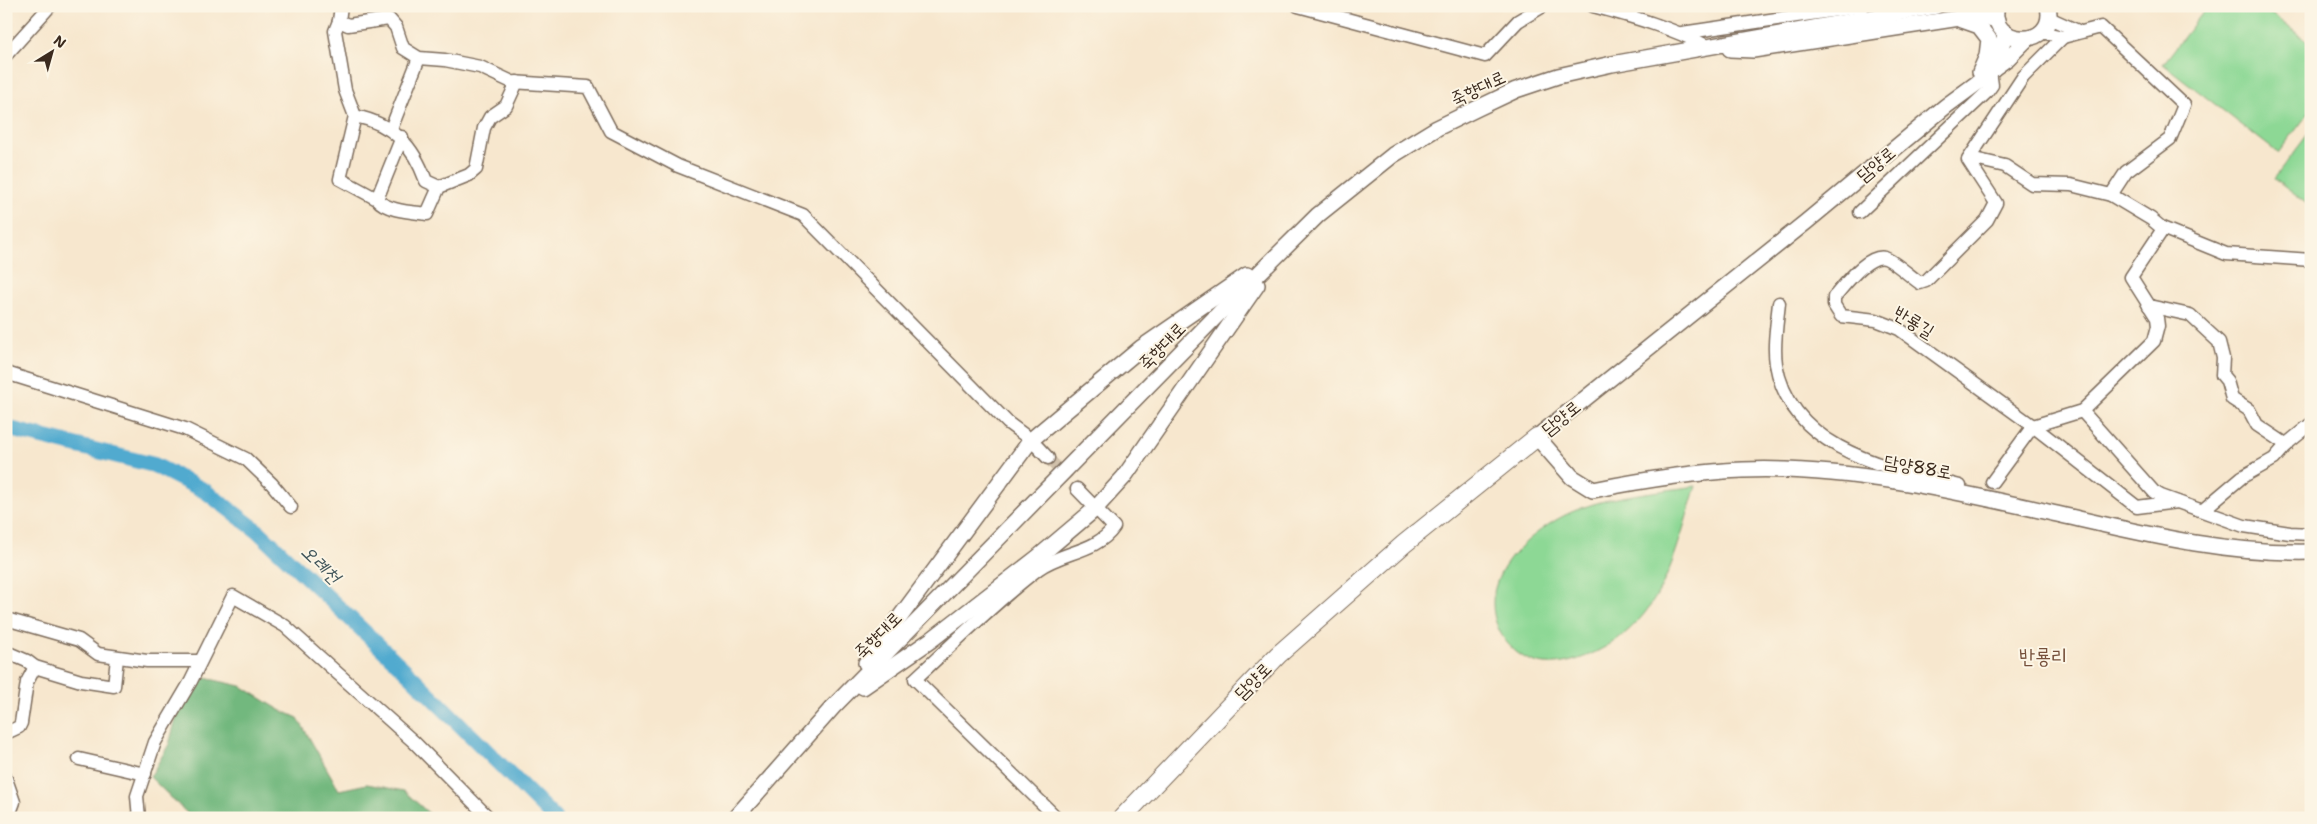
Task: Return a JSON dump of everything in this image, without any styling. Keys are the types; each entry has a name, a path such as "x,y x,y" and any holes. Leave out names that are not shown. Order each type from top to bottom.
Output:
{"highway":[{"name":"담양로","path":"1122,818 1284,650 1404,544 1537,437"}],"main road":[{"name":"죽향대로","path":"735,818 833,707 1279,253 1318,215 1393,155 1437,128 1478,108 1516,90 1558,76 1936,6"},
{"path":"1991,70 2008,58 2027,39 2041,32 2050,10"},
{"name":"죽향대로","path":"1709,47 1753,50 1997,13"},
{"path":"1997,13 2006,33 2019,39 2027,39"},
{"path":"1946,20 1974,23 1983,29 1988,39 1987,56 1972,86"},
{"name":"담양로","path":"1537,437 1991,70 2006,33"},
{"path":"833,707 1032,440 1141,348 1279,253"},
{"path":"833,707 938,634 1037,558 1095,509 1124,477 1279,253"},
{"name":"담양88로","path":"1537,437 1572,477 1593,490 1701,472 1745,470 1824,472 1899,482 2059,514 2132,532 2198,545 2311,552"}],"street":[{"path":"341,6 340,21 335,31 345,90 355,116 340,179 377,199 380,203 405,211 427,214 439,187 469,175 476,169 484,128 490,117 506,106 517,82"},
{"path":"1298,6 1485,56 1518,21 1543,6"},
{"path":"1593,6 1646,20 1682,33 1709,47"},
{"path":"1682,33 1864,6"},
{"path":"6,55 46,8"},
{"path":"2050,10 2078,31"},
{"path":"340,21 348,25 389,19 396,27 403,48 419,58 445,60 480,67 512,82 588,87 611,130 678,166 803,214 1008,423 1032,440 1048,458"},
{"path":"2112,195 2126,172 2170,139 2184,105 2101,27 2078,31 2063,37 2023,77 1970,158 2005,166 2032,184 2071,184 2112,195 2163,229 2226,254 2311,260"},
{"path":"2041,32 2063,37"},
{"path":"391,129 419,58"},
{"path":"1860,212 1987,92 1992,85 1991,70"},
{"path":"355,116 366,118 391,129 402,137 422,169 426,180 439,187"},
{"path":"377,199 402,137"},
{"name":"반룡길","path":"1970,158 1968,160 1972,169 1996,203 1987,220 1926,281 1920,283 1885,258 1876,259 1863,266 1834,297 1834,305 1841,316 1876,320 1899,329 2033,426 2137,507 2177,502"},
{"path":"1992,482 2033,426 2082,411 2154,341 2158,326 2157,318 2131,277 2163,229"},
{"path":"1779,304 1776,364 1784,390 1795,409 1809,426 1829,442 1867,460 2059,514"},
{"path":"2150,306 2190,315 2219,342 2222,358 2222,375 2227,381 2232,398 2248,410 2257,424 2287,445"},
{"path":"6,373 185,429 246,459 272,484 291,507"},
{"name":"반룡길","path":"2082,411 2154,492 2203,510 2221,519 2244,526 2311,534"},
{"path":"2203,510 2242,477 2274,459 2311,424"},
{"path":"1057,818 915,679 1040,568 1104,539 1114,527 1077,489"},
{"path":"139,818 137,796 154,742 192,681 233,596 285,626 414,742 489,818"},
{"path":"6,619 79,640 98,654 147,661 200,661"},
{"path":"6,652 27,661 35,668 81,681 114,686 117,658"},
{"path":"6,733 19,727 21,723 27,682 35,668"},
{"path":"79,758 145,774"},
{"path":"6,779 14,802 8,818"}],"green space":[{"path":"2208,6 2261,6 2311,44 2311,110 2278,153 2163,64"},
{"path":"2311,130 2311,207 2274,179"},
{"path":"1696,486 1672,563 1665,578 1650,606 1638,622 1623,635 1589,655 1573,661 1556,664 1531,661 1509,646 1496,622 1493,609 1493,595 1501,572 1514,554 1530,538 1556,520 1589,506 1624,497"},
{"path":"205,678 241,686 280,710 298,718 339,790 367,784 404,791 434,818 192,818 150,777 169,744 180,704"}],"waterway":[{"name":"오례천","path":"6,428 154,465 205,491 259,532 413,678 554,818"}],"tunnel":[{"path":"1048,458 1077,489"}],"district":[{"name":"반룡리","path":"2043,656"}]}
